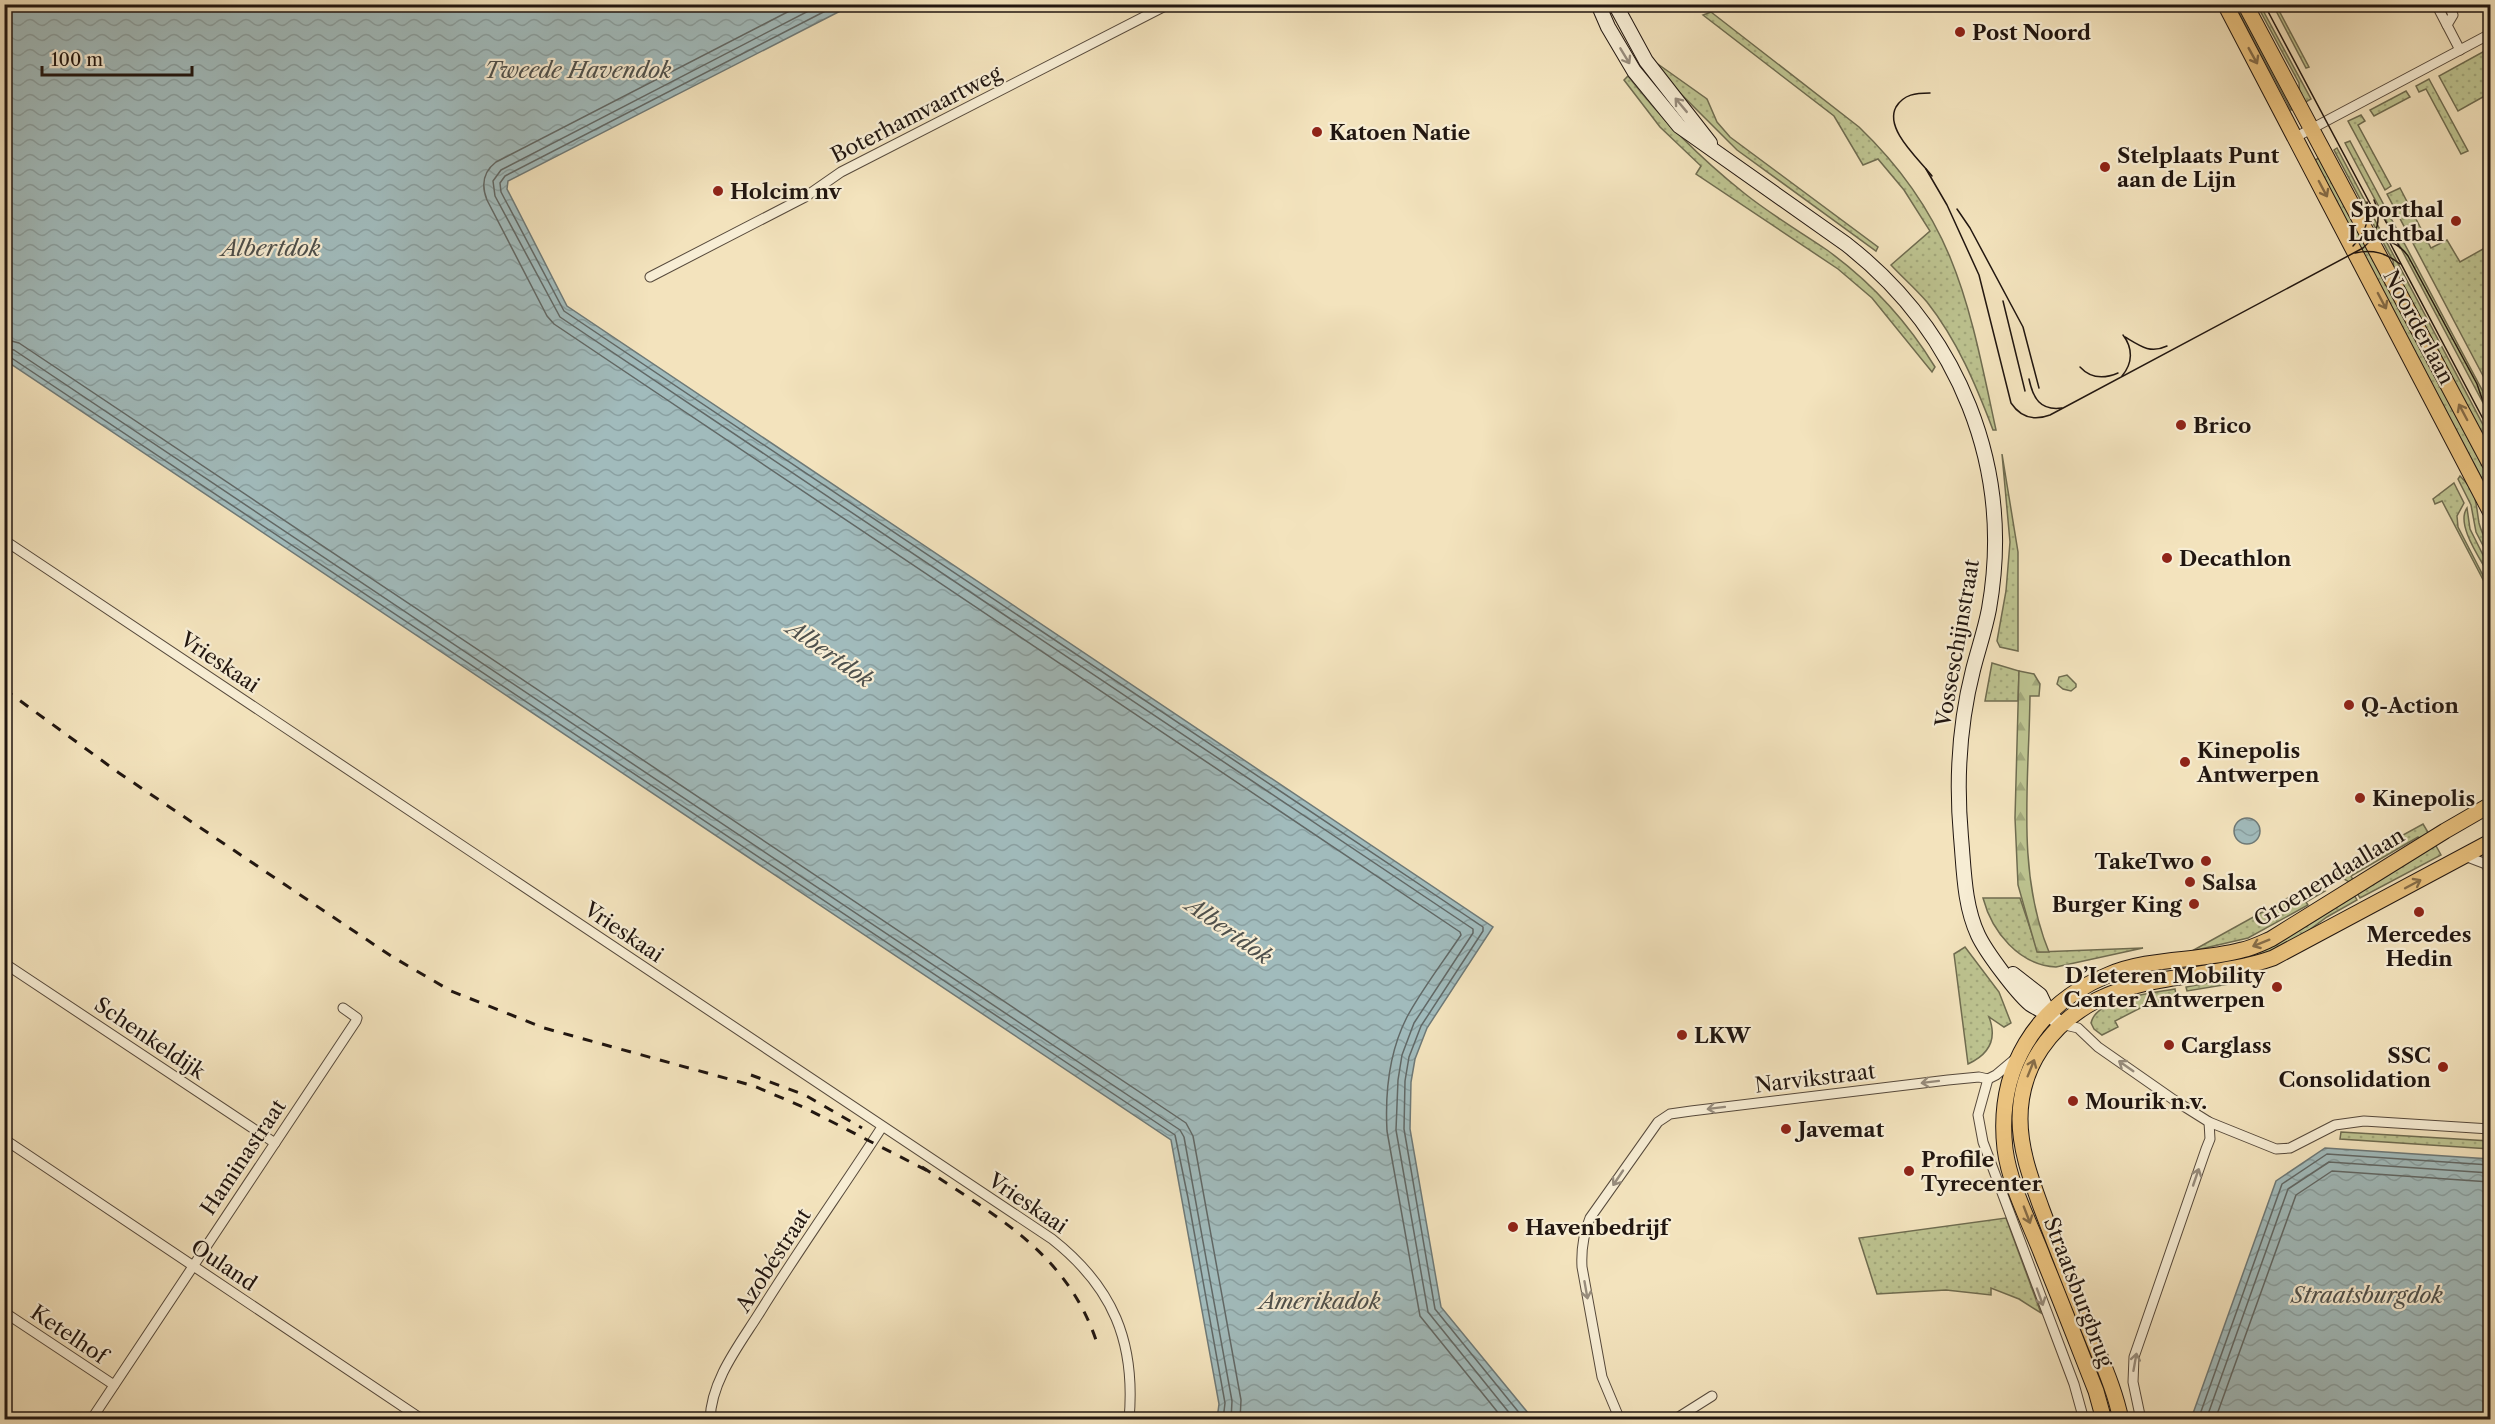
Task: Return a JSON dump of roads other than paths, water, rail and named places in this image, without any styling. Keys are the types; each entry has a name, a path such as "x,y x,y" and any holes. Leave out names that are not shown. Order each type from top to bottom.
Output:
{"main road":[{"name":"Noorderlaan","path":"2225,4 2490,511"},
{"name":"Noorderlaan","path":"2246,4 2490,464"},
{"name":"Groenendaallaan","path":"2055,1019 2083,987 2124,969 2243,950 2271,939 2445,831 2490,806"},
{"name":"Groenendaallaan","path":"2055,1019 2125,989 2241,968 2273,958 2490,843"},
{"name":"Straatsburgbrug","path":"2055,1019 2029,1037 2017,1057 2006,1097 2005,1149 2009,1169 2096,1391 2104,1419"},
{"name":"Straatsburgbrug","path":"2055,1019 2037,1053 2023,1091 2020,1119 2025,1157 2054,1242 2112,1385 2121,1419"}],"street":[{"name":"Boterhamvaartweg","path":"650,277 805,197 840,172 1169,4"},
{"name":"Vosseschijnstraat","path":"1598,4 1624,56 1651,95 1679,126 1846,244 1898,292 1916,313 1942,349 1960,383 1979,433 1993,494 1995,552 1989,610 1966,704 1958,778 1967,902 1979,936 1995,961 2040,995 2055,1019"},
{"name":"Vosseschijnstraat","path":"1615,4 1646,61 1717,151"},
{"path":"2436,4 2460,50"},
{"path":"2447,25 2453,15 2448,4"},
{"path":"2296,137 2490,34"},
{"name":"Vrieskaai","path":"4,540 1052,1239 1076,1259 1096,1282 1107,1299 1122,1332 1129,1363 1131,1394 1129,1419"},
{"path":"2465,856 2486,864 2490,872"},
{"name":"Schenkeldijk","path":"4,963 275,1143"},
{"name":"Haminastraat","path":"91,1419 356,1021 357,1018 343,1008"},
{"path":"2055,1019 2078,1028 2108,1053 2174,1100 2210,1122 2276,1149 2290,1148 2335,1125 2364,1121 2490,1129"},
{"path":"2017,1057 1988,1079 1978,1115 1978,1125 2074,1384 2084,1419"},
{"name":"Narvikstraat","path":"1620,1419 1602,1377 1581,1250 1590,1218 1658,1122 1670,1114 1691,1111 1948,1080 1988,1079"},
{"path":"2141,1419 2133,1382 2134,1357 2210,1138 2210,1122"},
{"name":"Azobéstraat","path":"710,1419 710,1408 724,1370 780,1280 882,1127"},
{"name":"Ouland","path":"4,1139 423,1419"},
{"name":"Ketelhof","path":"4,1312 114,1385"},
{"path":"1674,1419 1712,1396"}],"water":[{"name":"Albertdok","path":"4,5 852,5 508,181 507,189 567,306 1493,927 1427,1028 1415,1059 1411,1082 1410,1129 1441,1307 1533,1419 1217,1419 1219,1404 1171,1140 5,360"},
{"path":"2247,818 2256,822 2260,831 2256,840 2247,844 2238,840 2234,831 2238,822"},
{"name":"Straatsburgdok","path":"2325,1148 2490,1159 2490,1419 2191,1419 2276,1181"}],"tram line":[{"path":"2264,4 2374,211"},
{"path":"1930,93 1907,97 1896,107 1894,116 1899,134 1932,176"},
{"path":"1926,169 1947,205 1979,275 2011,403 2019,412 2033,418 2050,415 2363,248 2372,238 2377,226 2378,213 2374,200"},
{"path":"2353,246 2366,226 2367,202"},
{"path":"1957,209 1970,228 2023,327 2039,388"},
{"path":"2380,211 2400,248"},
{"path":"2367,241 2390,242 2400,247 2408,256 2477,384 2487,413"},
{"path":"2390,243 2490,432"},
{"path":"2355,253 2368,251 2379,253 2400,264"},
{"path":"2003,301 2025,391"},
{"path":"2122,376 2130,361 2129,345 2123,335"},
{"path":"2125,337 2150,349 2167,346"},
{"path":"2080,367 2098,377 2118,373"},
{"path":"2029,379 2039,402 2048,407 2062,408"}],"railway":[{"path":"4,689 119,773 391,956 451,991 544,1028 754,1086 803,1107 928,1171"},
{"path":"751,1075 805,1095 862,1128"},
{"path":"922,1167 1003,1221 1049,1262 1069,1286 1085,1314 1098,1346"}],"place":[{"name":"Post Noord","path":"1960,32"},
{"name":"Katoen Natie","path":"1317,132"},
{"name":"Stelplaats Punt aan de Lijn","path":"2105,167"},
{"name":"Holcim nv","path":"718,191"},
{"name":"Sporthal Luchtbal","path":"2456,221"},
{"name":"Brico","path":"2181,425"},
{"name":"Decathlon","path":"2167,558"},
{"name":"Q-Action","path":"2349,705"},
{"name":"Kinepolis Antwerpen","path":"2185,762"},
{"name":"Kinepolis","path":"2360,798"},
{"name":"TakeTwo","path":"2206,861"},
{"name":"Salsa","path":"2190,882"},
{"name":"Burger King","path":"2194,904"},
{"name":"Mercedes Hedin","path":"2419,912"},
{"name":"D’Ieteren Mobility Center Antwerpen","path":"2277,987"},
{"name":"LKW","path":"1682,1035"},
{"name":"Carglass","path":"2169,1045"},
{"name":"SSC Consolidation","path":"2443,1067"},
{"name":"Mourik n.v.","path":"2073,1101"},
{"name":"Javemat","path":"1786,1129"},
{"name":"Profile Tyrecenter","path":"1909,1171"},
{"name":"Havenbedrijf","path":"1513,1227"}],"water label":[{"name":"Tweede Havendok","path":"578,70"},
{"name":"Amerikadok","path":"1320,1301"}]}
